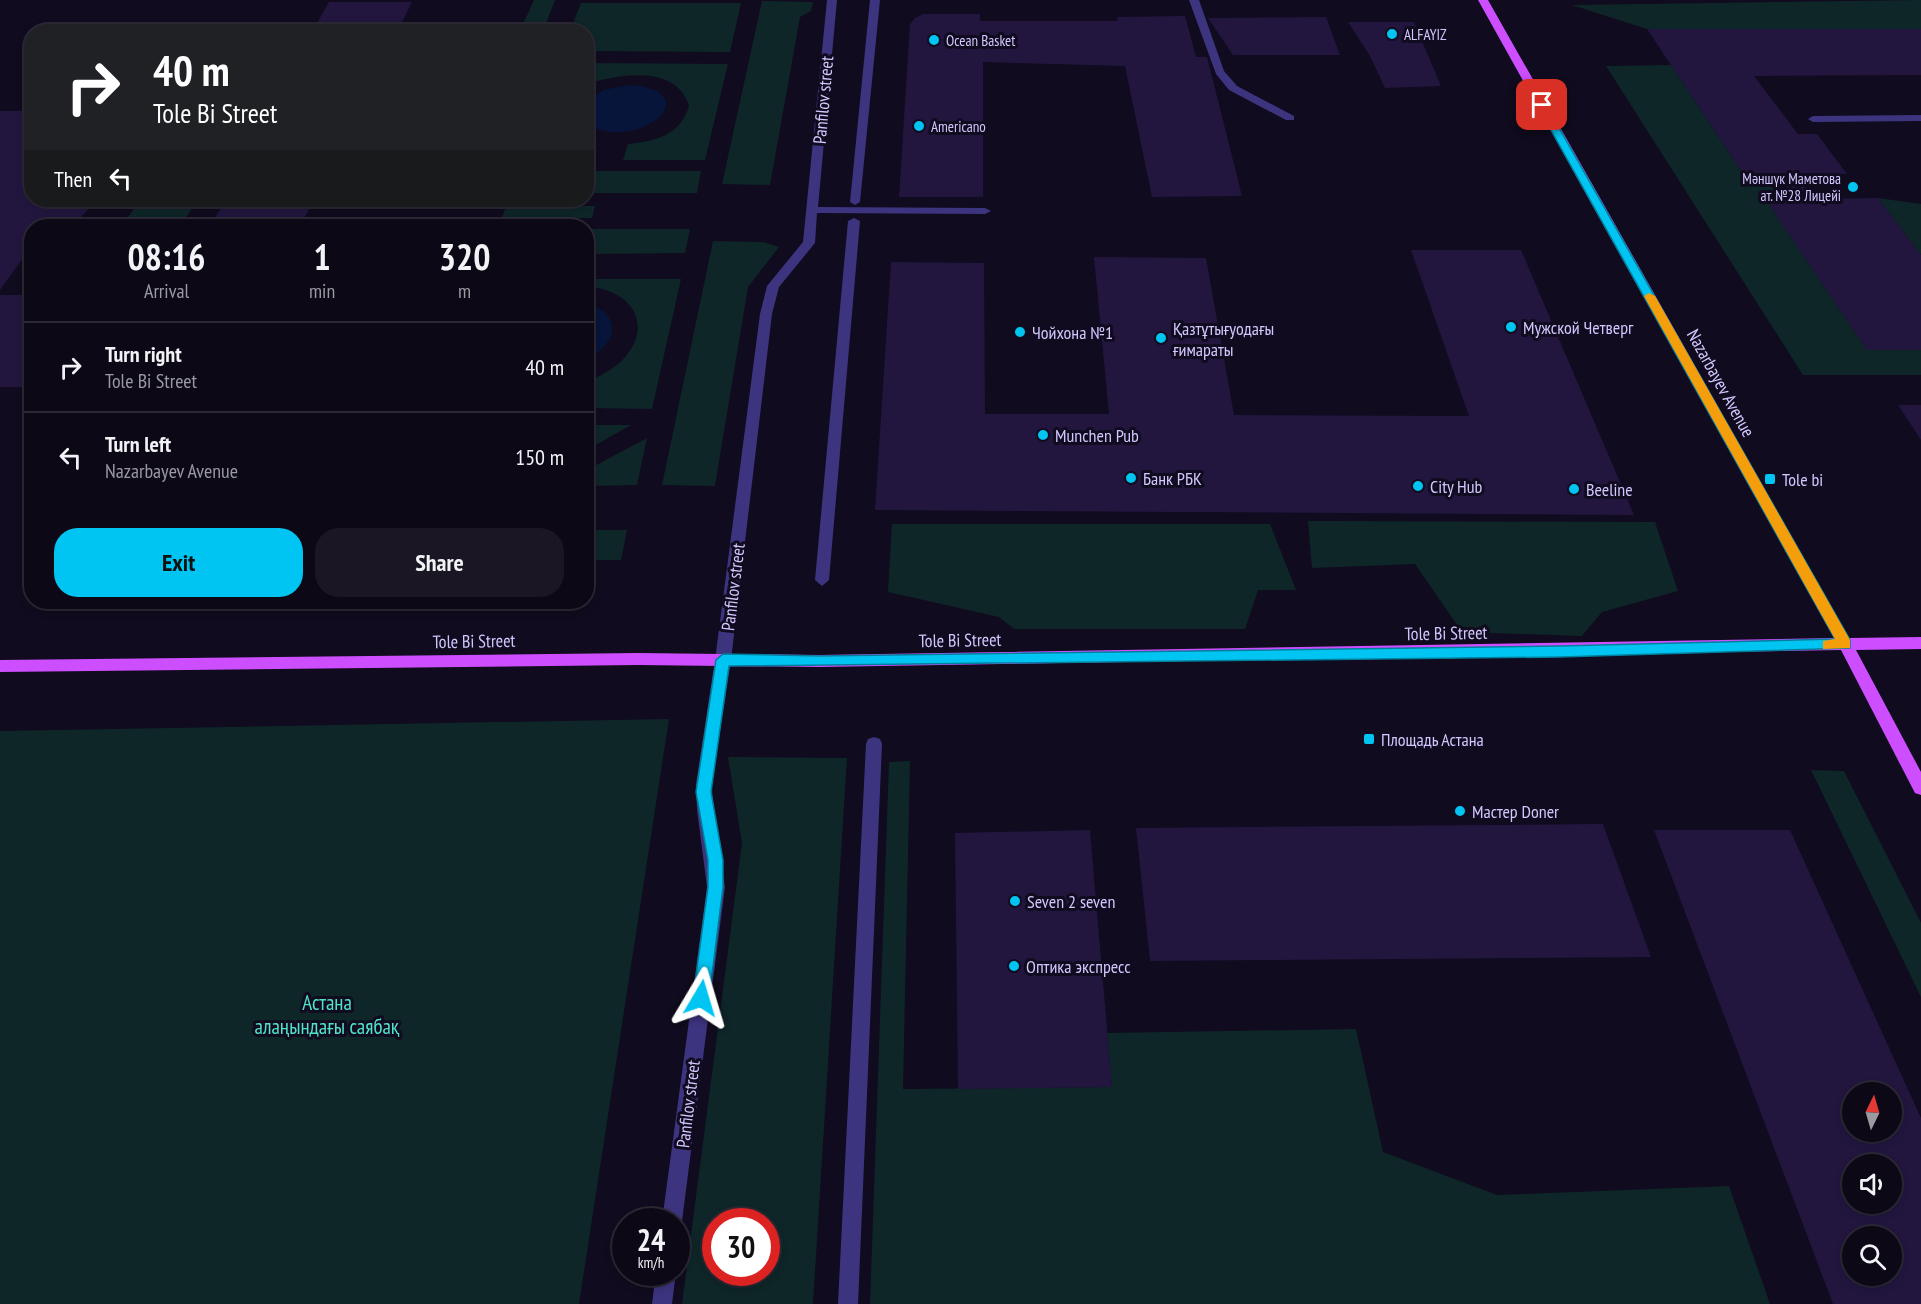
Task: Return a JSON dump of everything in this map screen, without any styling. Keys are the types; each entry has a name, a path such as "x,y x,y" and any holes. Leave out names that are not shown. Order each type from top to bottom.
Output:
{"main road":[{"name":"Nazarbayev Avenue","path":"1483,0 1845,644 1921,788"},
{"name":"Tole Bi Street","path":"0,666 819,661 1560,651 1921,643"}],"street":[{"name":"Panfilov street","path":"674,1208 716,887 715,860 704,792 723,660 766,314 773,286 809,243 832,0"},
{"path":"855,202 875,0"},
{"path":"1194,0 1219,72 1233,88 1290,118"},
{"path":"1813,119 1921,118"},
{"path":"813,210 985,211"},
{"path":"822,580 854,221"},
{"path":"848,1304 874,744"},
{"path":"662,1304 664,1286"}],"green space":[{"path":"534,0 555,0 546,24 523,24"},
{"path":"1921,0 1921,29 1647,29 1572,5"},
{"path":"762,1 813,2 811,11 800,17 770,185 722,184"},
{"path":"581,3 741,3 730,52 594,51 594,24 573,24"},
{"path":"594,63 728,64 705,160 623,160 628,144 657,139 665,135 679,124 689,106 682,93 672,83 660,78 630,75 594,82"},
{"path":"1671,65 1744,175 1776,175 1793,199 1766,200 1867,350 1921,350 1921,375 1803,375 1606,66"},
{"path":"594,171 701,171 697,193 594,193"},
{"path":"1878,198 1921,204 1921,255"},
{"path":"595,206 592,218 502,218 506,207"},
{"path":"135,207 193,207 185,219 127,219"},
{"path":"594,229 690,229 685,253 594,254"},
{"path":"713,241 763,242 779,247 748,287 715,486 662,485"},
{"path":"594,279 681,279 652,409 594,408 594,378 624,359 634,344 638,329 635,314 626,302 610,292 594,288"},
{"path":"594,425 631,425 594,446"},
{"path":"647,438 637,485 594,486 594,466"},
{"path":"1308,521 1655,522 1678,591 1602,612 1582,636 1462,632 1415,564 1312,568"},
{"path":"892,524 1270,524 1296,590 1258,590 1245,629 1014,629 999,617 888,592"},
{"path":"594,530 627,530 621,560 594,560"},
{"name":"Астана алаңындағы саябақ","path":"669,719 579,1304 0,1304 0,731"},
{"path":"728,757 847,758 813,1304 682,1304 684,1286 690,1286 690,1243 742,843"},
{"path":"910,761 903,1089 1112,1087 1107,1033 1356,1029 1383,1152 1497,1195 1729,1186 1770,1304 870,1304 889,762"},
{"path":"1811,770 1844,771 1921,923 1921,997"}],"water":[{"path":"629,85 653,90 664,98 665,108 658,118 644,127 626,132 607,131 594,126 594,96 603,90"},
{"path":"594,306 607,315 612,330 605,346 594,355"}],"building":[{"path":"329,2 412,2 401,24 317,24"},
{"path":"923,14 980,14 980,21 1118,21 1117,17 1185,16 1196,57 1207,57 1242,196 1152,197 1125,66 983,62 983,197 899,197 910,24"},
{"path":"1326,17 1340,55 1233,55 1208,18"},
{"path":"1348,22 1414,22 1441,86 1385,88 1370,56"},
{"name":"Мәншүк Маметова ат. №28 Лицейі","path":"1647,29 1921,29 1921,75 1754,76 1798,134 1817,134 1847,174 1797,175 1815,199 1878,198 1921,255 1921,350 1867,350 1765,199 1793,199 1776,175 1744,175"},
{"path":"0,111 24,111 24,207 90,207 79,219 24,219 24,257 0,290"},
{"path":"222,207 310,207 304,219 214,219"},
{"name":"Қазтұтығуодағы ғимараты","path":"1411,250 1521,250 1634,515 875,510 891,262 984,263 985,414 1109,414 1094,257 1206,258 1234,415 1469,416"},
{"path":"0,295 24,295 24,387 0,387"},
{"path":"1898,405 1921,405 1921,440"},
{"path":"1603,824 1651,957 1150,961 1136,828"},
{"path":"1090,830 1112,1087 958,1089 955,833"},
{"path":"1654,830 1790,830 1921,1118 1921,1304 1833,1304"}],"slow traffic":[{"path":"1649,296 1845,644 1827,645"}],"place":[{"name":"ALFAYIZ","path":"1392,34"},
{"name":"Ocean Basket","path":"934,40"},
{"name":"Americano","path":"919,126"},
{"name":"Мәншүк Маметова ат. №28 Лицейі","path":"1853,187"},
{"name":"Мужской Четверг","path":"1511,327"},
{"name":"Чойхона №1","path":"1020,332"},
{"name":"Қазтұтығуодағы ғимараты","path":"1161,338"},
{"name":"Munchen Pub","path":"1043,435"},
{"name":"Банк РБК","path":"1131,478"},
{"name":"Tole bi","path":"1770,479"},
{"name":"City Hub","path":"1418,486"},
{"name":"Beeline","path":"1574,489"},
{"name":"Площадь Астана","path":"1369,739"},
{"name":"Мастер Doner","path":"1460,811"},
{"name":"Seven 2 seven","path":"1015,901"},
{"name":"Оптика экспресс","path":"1014,966"}],"route":[{"path":"701,998 716,887 715,860 704,792 723,660 819,661 1560,651 1845,644 1542,105"}]}
